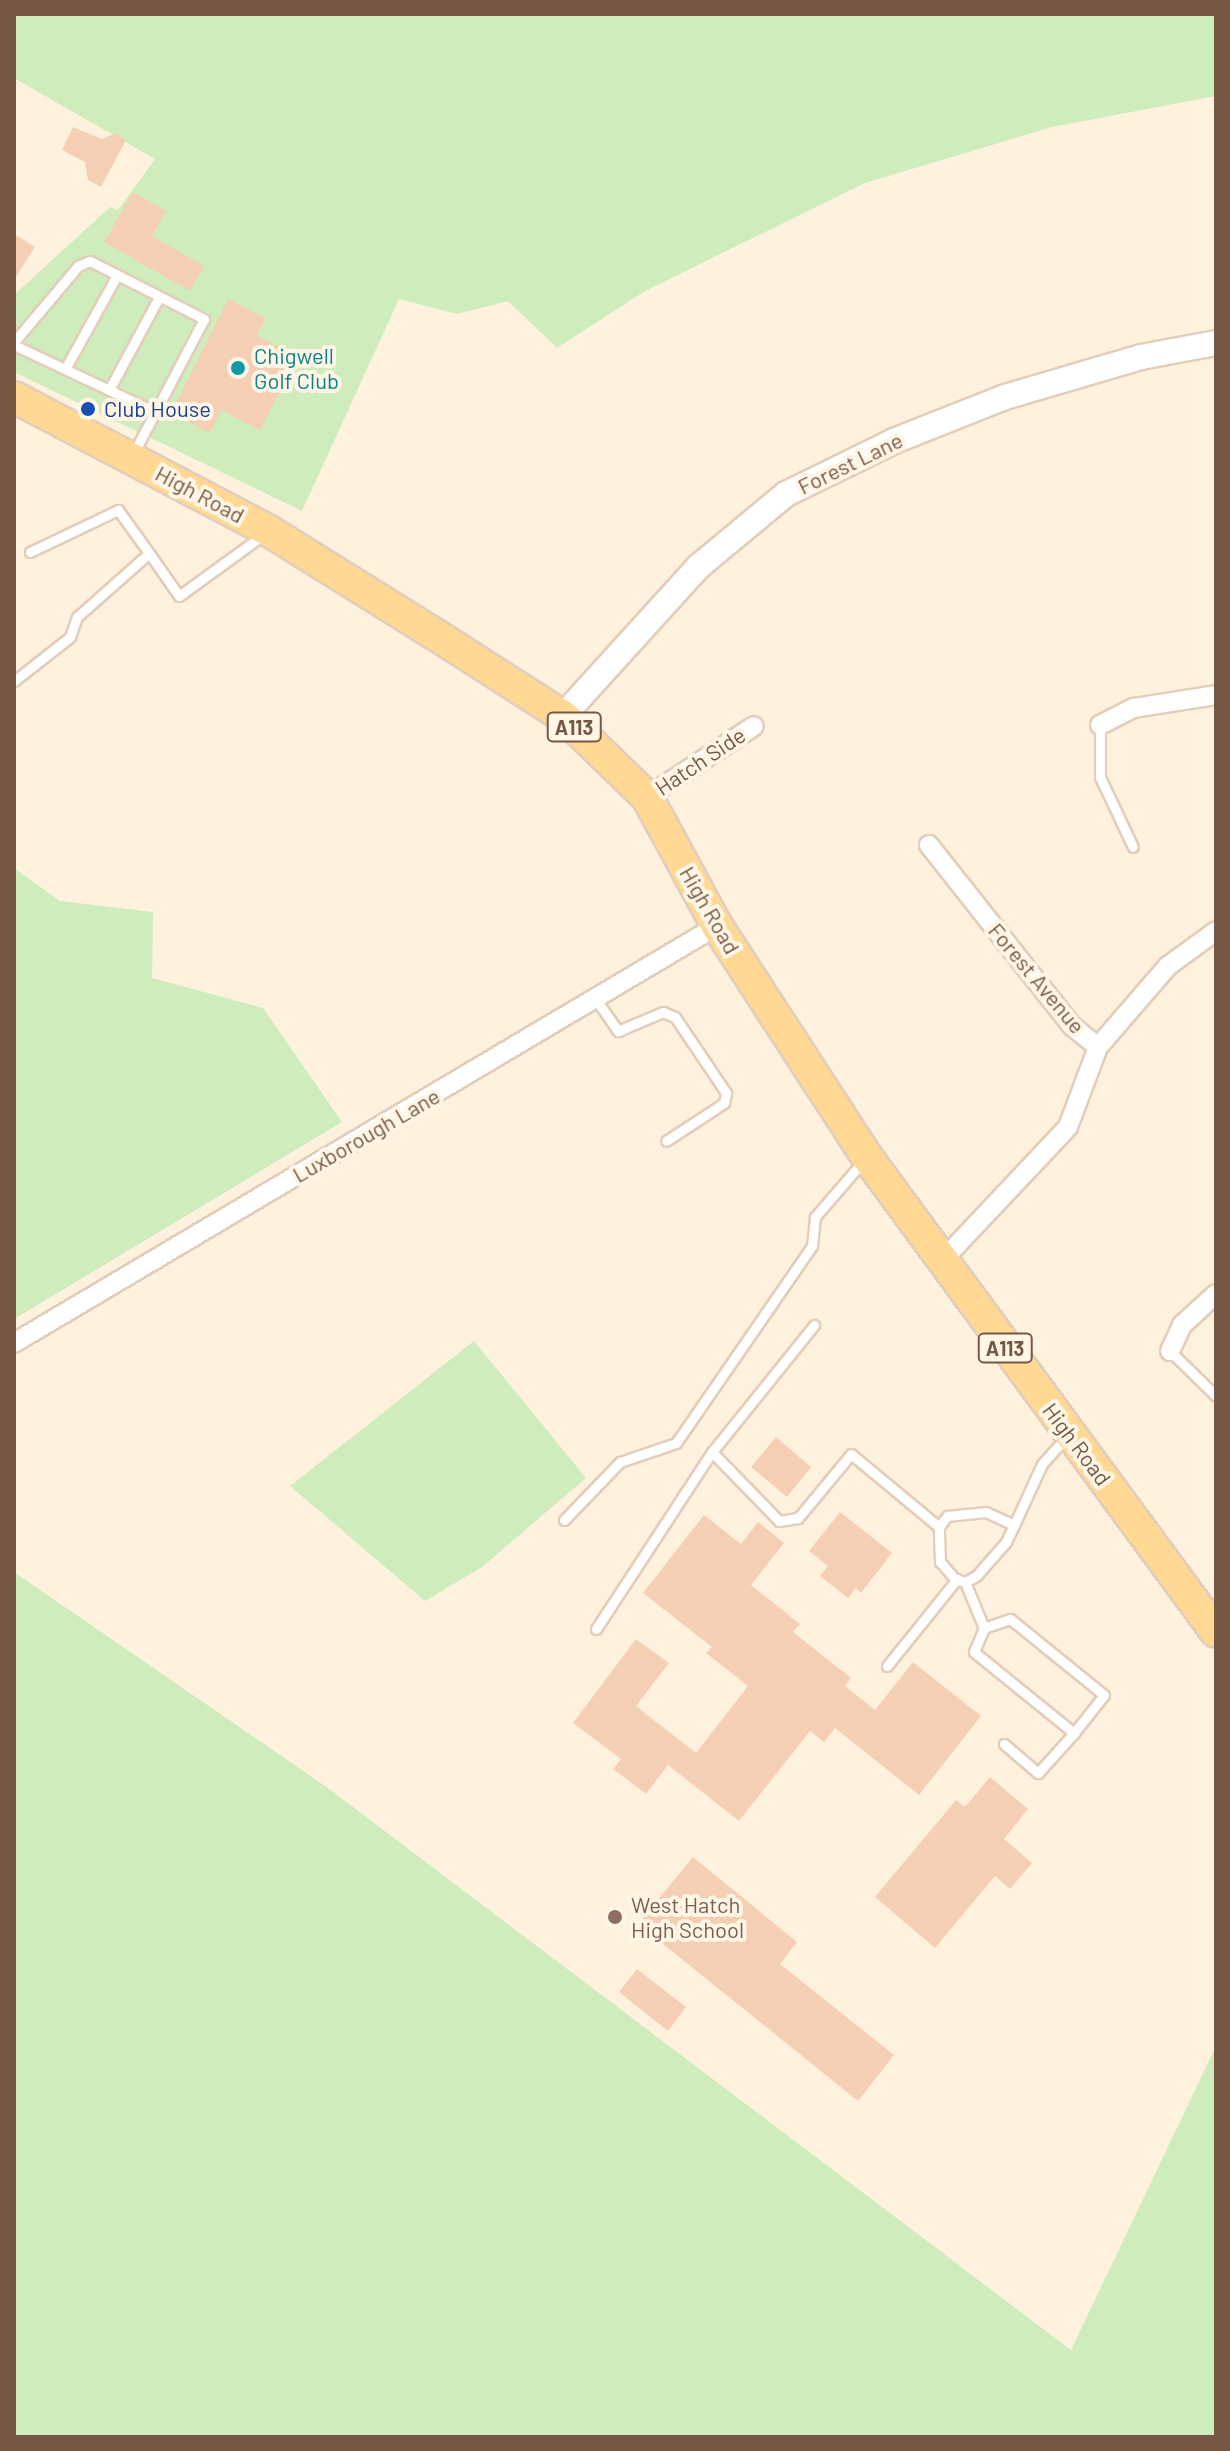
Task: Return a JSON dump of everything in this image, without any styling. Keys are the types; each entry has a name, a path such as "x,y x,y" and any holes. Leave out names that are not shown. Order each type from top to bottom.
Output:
{"main road":[{"name":"High Road","path":"14,397 269,531 563,716 647,797 717,926 867,1157 941,1262 1216,1632"}],"street":[{"name":"Forest Lane","path":"563,716 698,567 786,494 894,441 1005,397 1141,357 1216,343"},
{"path":"1100,725 1134,708 1216,695"},
{"name":"Hatch Side","path":"647,797 754,726"},
{"name":"Forest Avenue","path":"929,845 1072,1026 1098,1047 1068,1127 941,1262"},
{"name":"Luxborough Lane","path":"14,1343 597,1001 717,926"},
{"path":"1098,1047 1168,966 1216,931"},
{"path":"1170,1351 1182,1325 1216,1294"}],"lane":[{"path":"132,457 158,413 204,319 90,261 78,266 14,344 158,413"},
{"path":"65,369 117,275"},
{"path":"109,390 159,297"},
{"path":"30,552 118,510 179,596 269,531"},
{"path":"14,681 70,637 77,617 149,553"},
{"path":"1100,725 1100,777 1133,847"},
{"path":"597,1001 618,1031 663,1012 675,1017 726,1093 724,1103 666,1141"},
{"path":"564,1520 620,1462 676,1443 812,1246 815,1217 867,1157"},
{"path":"596,1629 712,1452 814,1325"},
{"path":"1170,1351 1216,1396"},
{"path":"887,1666 961,1581 997,1557 1042,1464 1069,1433"},
{"path":"712,1452 779,1521 798,1518 851,1454 939,1527"},
{"path":"984,1628 961,1581 940,1562 939,1527 947,1516 972,1512 1014,1525"},
{"path":"1004,1744 1038,1773 1074,1733 1104,1695 1010,1619 984,1628 974,1652 1074,1733"}],"green space":[{"name":"Chigwell Golf Club","path":"14,14 1216,14 1216,96 1052,127 865,183 645,291 557,348 508,301 457,314 399,299 302,511 14,372 14,295 110,207 118,210 155,159 14,78"},
{"path":"14,868 60,901 153,912 152,978 263,1008 342,1122 14,1319"},
{"path":"474,1341 586,1478 482,1567 425,1601 290,1486"},
{"path":"14,1572 328,1788 1071,2350 1216,2046 1216,2437 14,2437"}],"building":[{"path":"73,127 102,139 116,133 126,140 101,187 88,180 85,162 62,150"},
{"path":"133,192 166,211 152,236 204,266 190,291 104,242"},
{"path":"14,234 35,247 14,280"},
{"name":"Chigwell Golf Club","path":"228,299 266,318 257,336 281,348 274,364 290,372 260,430 221,410 210,433 171,413"},
{"path":"776,1437 811,1467 787,1497 751,1467"},
{"path":"840,1512 892,1553 861,1593 856,1588 848,1598 820,1576 828,1566 809,1551"},
{"path":"704,1515 741,1544 758,1522 784,1543 751,1585 800,1624 793,1632 851,1678 845,1686 875,1710 913,1662 981,1716 919,1795 835,1728 824,1742 810,1731 739,1821 668,1765 646,1794 613,1769 621,1759 573,1723 636,1639 669,1663 636,1706 696,1753 748,1686 706,1653 712,1647 643,1593"},
{"path":"990,1777 1028,1809 1004,1839 1032,1863 1010,1889 995,1876 935,1948 875,1897 956,1800 965,1807"},
{"path":"693,1857 797,1942 780,1964 894,2055 858,2101 638,1924"},
{"path":"637,1969 686,2007 668,2031 619,1992"}],"place":[{"name":"Chigwell Golf Club","path":"238,368"},
{"name":"Club House","path":"88,409"},
{"name":"West Hatch High School","path":"615,1917"}]}
